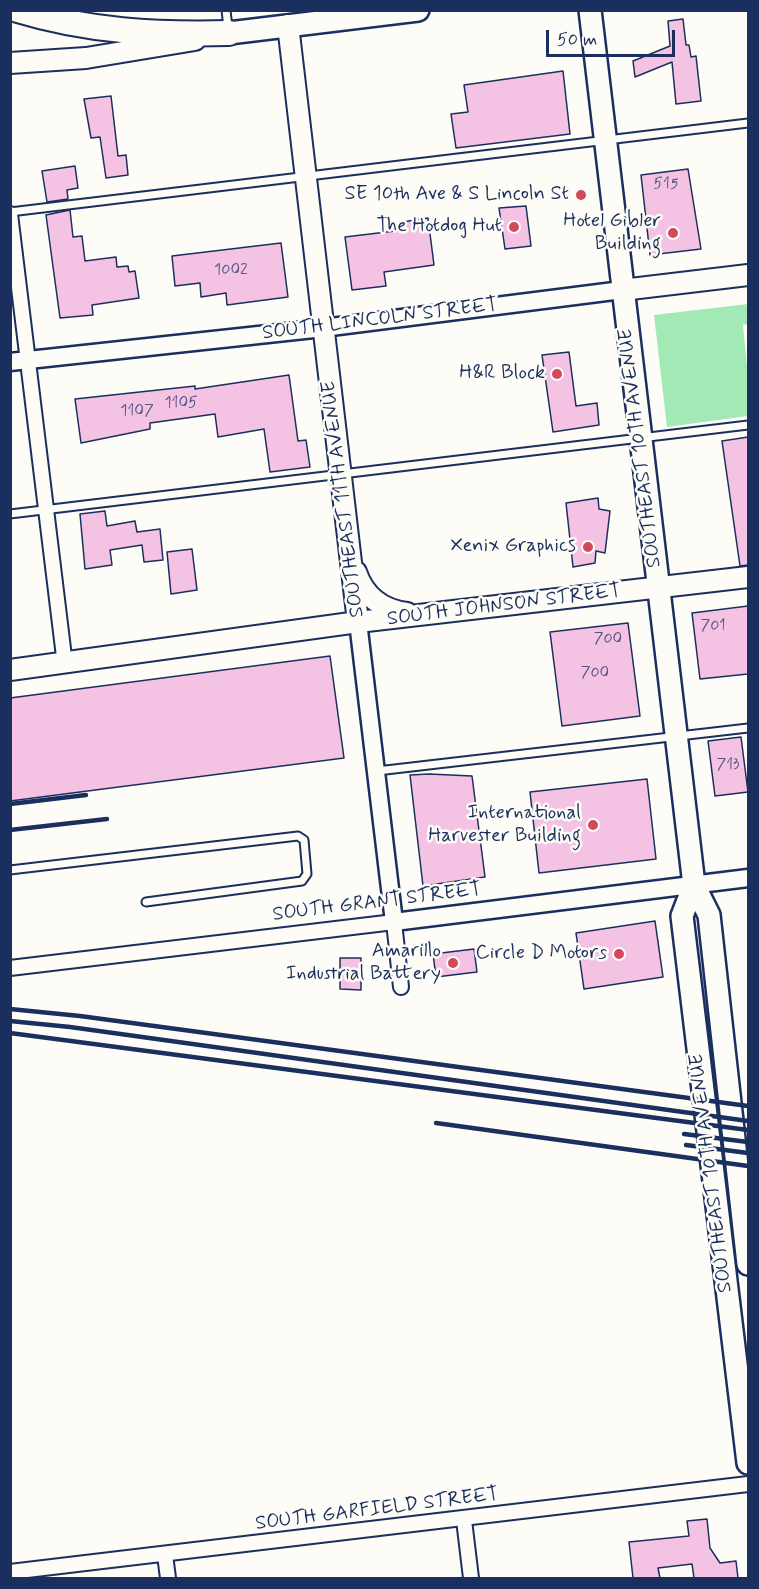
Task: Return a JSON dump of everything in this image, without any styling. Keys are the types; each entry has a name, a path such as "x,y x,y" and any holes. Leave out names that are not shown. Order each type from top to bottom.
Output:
{"highway":[{"path":"18,10 109,30 174,34 227,22"}],"main road":[{"path":"10,63 103,56 227,22 418,10"},
{"name":"SOUTHEAST 10TH AVENUE","path":"590,10 694,885 710,915 748,1264"},
{"name":"SOUTHEAST 11TH AVENUE","path":"288,18 358,622"},
{"name":"SOUTH LINCOLN STREET","path":"622,290 748,274"},
{"path":"349,544 359,580 378,604 390,610 427,615"},
{"name":"SOUTH JOHNSON STREET","path":"10,670 65,665 358,622 748,577"},
{"name":"SOUTHEAST 10TH AVENUE","path":"694,885 682,916 748,1463"}],"street":[{"path":"10,213 65,665"},
{"name":"SOUTH LINCOLN STREET","path":"10,362 323,328 622,290"},
{"name":"SOUTHEAST 11TH AVENUE","path":"358,622 401,987"},
{"name":"SOUTH GRANT STREET","path":"10,968 748,878"},
{"name":"SOUTH GARFIELD STREET","path":"10,1572 464,1520 748,1484"},
{"path":"464,1520 471,1578"},
{"path":"165,1555 168,1578"}],"lane":[{"path":"10,213 306,175 748,123"},
{"path":"10,514 342,476 748,425"},
{"path":"376,771 748,728"},
{"path":"10,870 298,836 304,840 307,874 302,881 146,902"}],"green space":[{"path":"748,304 748,324 743,325 748,377 748,416 667,427 654,315"}],"building":[{"path":"683,19 686,45 689,45 691,57 696,56 701,101 676,104 672,62 635,77 633,61 670,46 668,21"},
{"path":"563,71 570,134 456,148 451,114 468,112 464,85"},
{"path":"111,96 118,156 126,155 128,175 106,178 100,137 91,138 84,99"},
{"path":"75,166 78,188 67,190 68,199 47,202 42,171"},
{"path":"688,169 701,249 650,255 641,175"},
{"path":"526,206 531,246 505,249 499,208"},
{"path":"70,210 73,237 82,236 85,261 116,257 117,267 128,266 129,272 135,271 139,298 92,305 93,315 60,318 46,215"},
{"path":"428,218 434,265 384,272 386,286 352,290 345,237 403,230 402,222"},
{"path":"281,243 288,297 227,305 226,293 201,297 200,283 175,286 172,256"},
{"path":"569,352 576,406 597,403 599,425 553,432 542,355"},
{"path":"289,375 298,441 306,440 310,467 270,472 264,429 218,437 215,414 150,423 150,429 81,443 75,399 195,386 195,389"},
{"path":"748,437 748,565 740,566 722,441"},
{"path":"598,498 599,509 610,511 605,553 596,551 595,563 573,567 566,503"},
{"path":"105,511 107,526 135,521 137,532 160,529 163,560 144,562 142,545 110,550 112,565 85,569 80,514"},
{"path":"192,549 197,590 171,594 167,552"},
{"path":"748,606 748,674 700,679 692,613"},
{"path":"628,623 640,716 562,726 550,632"},
{"path":"330,656 344,758 10,801 10,698"},
{"path":"741,737 748,792 715,796 708,741"},
{"path":"410,775 472,776 485,877 423,886"},
{"name":"International Harvester Building","path":"647,779 656,859 539,873 530,792"},
{"path":"655,921 663,977 584,989 576,933"},
{"path":"474,949 477,972 436,977 433,954"},
{"path":"340,958 361,958 361,990 340,989"},
{"path":"707,1519 710,1548 720,1563 736,1561 738,1578 694,1578 692,1564 658,1568 660,1578 633,1578 629,1542 689,1536 687,1521"}],"railway":[{"path":"10,804 86,795"},
{"path":"10,830 107,819"},
{"path":"10,1009 80,1016 748,1106"},
{"path":"10,1021 70,1027 748,1121"},
{"path":"10,1033 748,1130"},
{"path":"436,1123 748,1166"},
{"path":"684,1134 748,1142"},
{"path":"686,1145 748,1153"}],"place":[{"name":"SE 10th Ave & S Lincoln St","path":"581,195"},
{"name":"The Hotdog Hut","path":"514,227"},
{"name":"Hotel Gibler Building","path":"673,233"},
{"name":"H&R Block","path":"557,374"},
{"name":"Xenix Graphics","path":"588,547"},
{"name":"International Harvester Building","path":"593,825"},
{"name":"Circle D Motors","path":"619,954"},
{"name":"Amarillo Industrial Battery","path":"453,963"}]}
